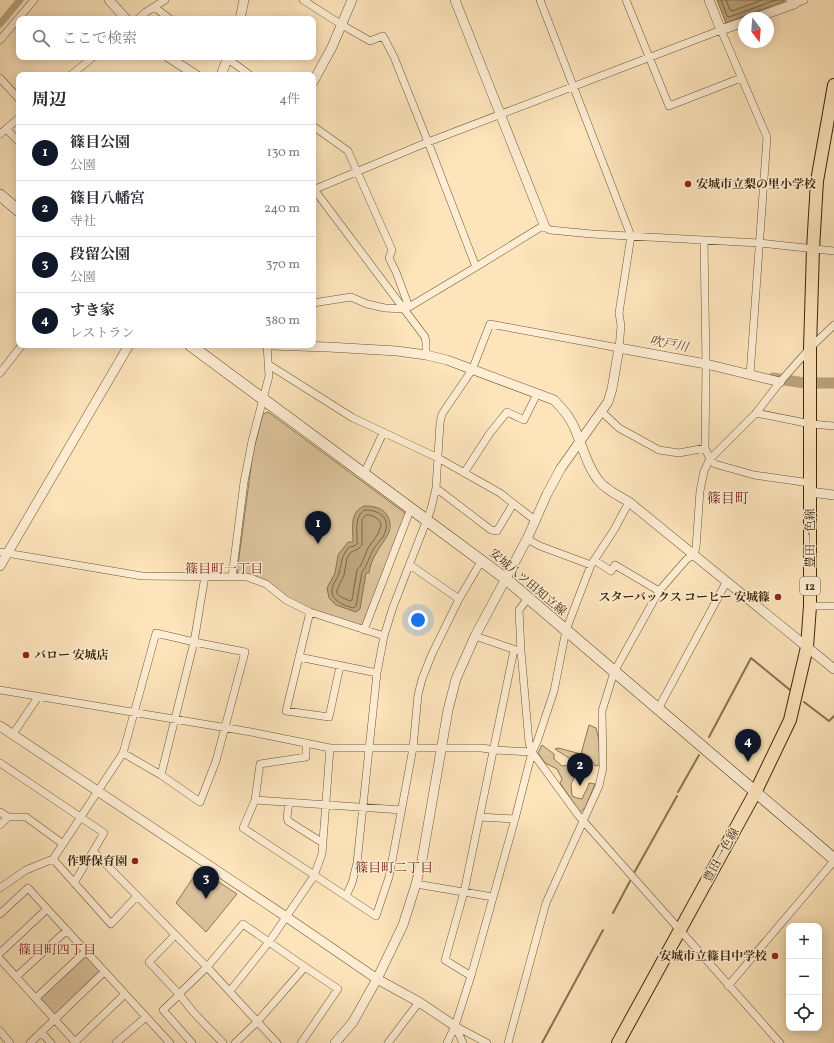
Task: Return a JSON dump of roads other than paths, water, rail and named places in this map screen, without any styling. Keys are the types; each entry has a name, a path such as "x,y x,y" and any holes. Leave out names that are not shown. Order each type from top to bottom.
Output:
{"main road":[{"name":"豊田一色線","path":"618,1043 755,793 790,720 807,647 810,606 810,348 813,249 817,181 834,85"},
{"path":"0,195 16,208"},
{"name":"安城八ツ田知立線","path":"199,348 263,399 506,578 834,860"}],"street":[{"path":"20,16 34,0"},
{"path":"109,0 123,16"},
{"path":"142,16 165,0"},
{"path":"241,16 244,0"},
{"path":"303,0 342,26 370,41 383,36 394,57 476,267"},
{"path":"316,78 342,26 352,0"},
{"path":"455,0 545,227 550,230 759,244 834,251"},
{"path":"335,1043 353,1022 377,979 403,925 422,860 448,710 456,679 475,636 536,521 547,494 580,442 602,412 608,402 612,389 620,348 621,326 619,313 631,236 540,0"},
{"path":"626,0 669,106 741,78"},
{"path":"709,0 767,137 750,374"},
{"path":"769,12 792,2 804,0"},
{"path":"154,7 166,16"},
{"path":"0,40 16,21"},
{"path":"316,188 500,114 738,24"},
{"path":"76,72 90,60"},
{"path":"173,60 191,72"},
{"path":"223,72 226,60"},
{"path":"228,60 246,72"},
{"path":"0,78 16,96"},
{"path":"16,121 3,132 16,140"},
{"path":"316,128 348,151 392,250 389,258 396,272 406,308"},
{"path":"316,193 406,308 425,337 426,354"},
{"path":"316,303 351,297 367,304 385,308 406,308 541,227 545,227"},
{"path":"704,241 706,364 705,448 710,459 715,464 754,475 810,487 834,495"},
{"path":"346,896 352,883 357,863 377,673 384,636 393,607 432,509 436,488 440,423 442,414 472,370 490,324 706,364 780,382"},
{"path":"508,1043 546,903 599,786 603,768 602,712 614,672 659,591 686,560 693,555 696,548 700,492 704,471 710,459 756,413 780,382 810,348 834,325"},
{"path":"316,347 426,354 447,360 554,400 565,412 574,426 598,480 604,486 629,502 834,669"},
{"path":"0,373 20,348"},
{"path":"0,566 4,553 127,348"},
{"path":"232,577 244,482 252,441 269,376 267,348"},
{"path":"269,364 353,418 438,458 500,493 536,521"},
{"path":"464,473 490,433 507,412 524,420 537,394"},
{"path":"602,412 619,428 659,450 679,453 705,448"},
{"path":"756,413 811,424 834,426"},
{"path":"364,474 383,433"},
{"path":"436,488 491,530 497,531 513,504"},
{"path":"447,1043 455,1026 471,976 515,819 532,752 538,740 554,691 566,630 593,562 614,530 629,502"},
{"path":"364,630 411,508"},
{"path":"527,539 540,546 593,562 611,571 615,565 659,591"},
{"path":"4,553 142,576 248,578 266,584 286,600 310,612 384,636"},
{"path":"306,743 306,757 260,764 255,800 244,828 376,916 389,877 402,810 412,748 418,695 422,679 432,654 459,599 482,560"},
{"path":"410,565 459,599"},
{"path":"161,775 194,642 205,576"},
{"path":"658,709 727,581"},
{"path":"528,598 519,610 518,651 529,744 532,752 583,821 780,1043"},
{"path":"810,606 834,606"},
{"path":"310,612 286,710 329,717 340,666"},
{"path":"0,888 26,870 53,859 123,753 156,634 245,652 216,761 200,802 161,775 123,753"},
{"path":"475,636 518,651"},
{"path":"471,976 445,960 464,892 494,750 518,651"},
{"path":"299,657 377,673"},
{"path":"0,690 174,719 330,748 482,748 532,752"},
{"path":"13,734 38,697"},
{"path":"0,726 98,790 377,979 418,1002 455,1026 487,1043"},
{"path":"230,991 268,942 314,876 322,854 330,748"},
{"path":"0,763 81,816 104,833 94,852 74,883"},
{"path":"255,800 402,810"},
{"path":"289,802 287,817 288,821 322,843"},
{"path":"0,812 8,817 26,817 63,844"},
{"path":"0,825 8,817"},
{"path":"480,817 515,819"},
{"path":"94,852 230,991 277,1043"},
{"path":"53,859 111,924 136,896"},
{"path":"728,986 834,860"},
{"path":"416,884 493,897"},
{"path":"0,914 28,888 146,1016 166,1042"},
{"path":"0,953 47,909"},
{"path":"192,1043 163,1010 207,967 243,924 338,989 301,1043"},
{"path":"16,977 66,930"},
{"path":"174,935 149,962 223,1043"},
{"path":"36,998 86,951"},
{"path":"0,960 75,1042 125,994"},
{"path":"235,1043 257,1022 305,967"},
{"path":"30,1043 104,972"},
{"path":"388,1043 418,1002"},
{"path":"116,1043 146,1016"},
{"path":"455,1026 463,1043"},
{"path":"0,1031 10,1043"},
{"path":"41,1032 51,1043"}],"water":[{"path":"717,0 785,1 756,12 738,12 738,19 726,23"},
{"path":"364,506 380,509 385,512 389,520 390,530 373,559 369,573 366,573 360,609 356,612 336,605 329,598 327,588 335,573 338,555 348,542 353,542 354,517 359,509"}],"waterway":[{"path":"0,24 20,0"},
{"name":"吹戸川","path":"773,378 804,383 834,383"},
{"path":"709,737 751,658 790,690"},
{"path":"804,702 829,721 834,716"},
{"path":"678,792 699,755"},
{"path":"634,873 677,796"},
{"path":"613,913 630,881"},
{"path":"542,1043 603,930"}],"place":[{"name":"安城市立梨の里小学校","path":"688,184"},
{"name":"篠目公園","path":"318,544"},
{"name":"スターバックス コーヒー 安城篠","path":"778,597"},
{"name":"バロー 安城店","path":"26,655"},
{"name":"すき家","path":"748,762"},
{"name":"篠目八幡宮","path":"580,786"},
{"name":"作野保育園","path":"135,861"},
{"name":"段留公園","path":"206,899"},
{"name":"安城市立篠目中学校","path":"775,956"}],"district":[{"name":"篠目町","path":"728,498"},
{"name":"篠目町一丁目","path":"224,568"},
{"name":"篠目町二丁目","path":"394,867"},
{"name":"篠目町四丁目","path":"57,949"}]}
